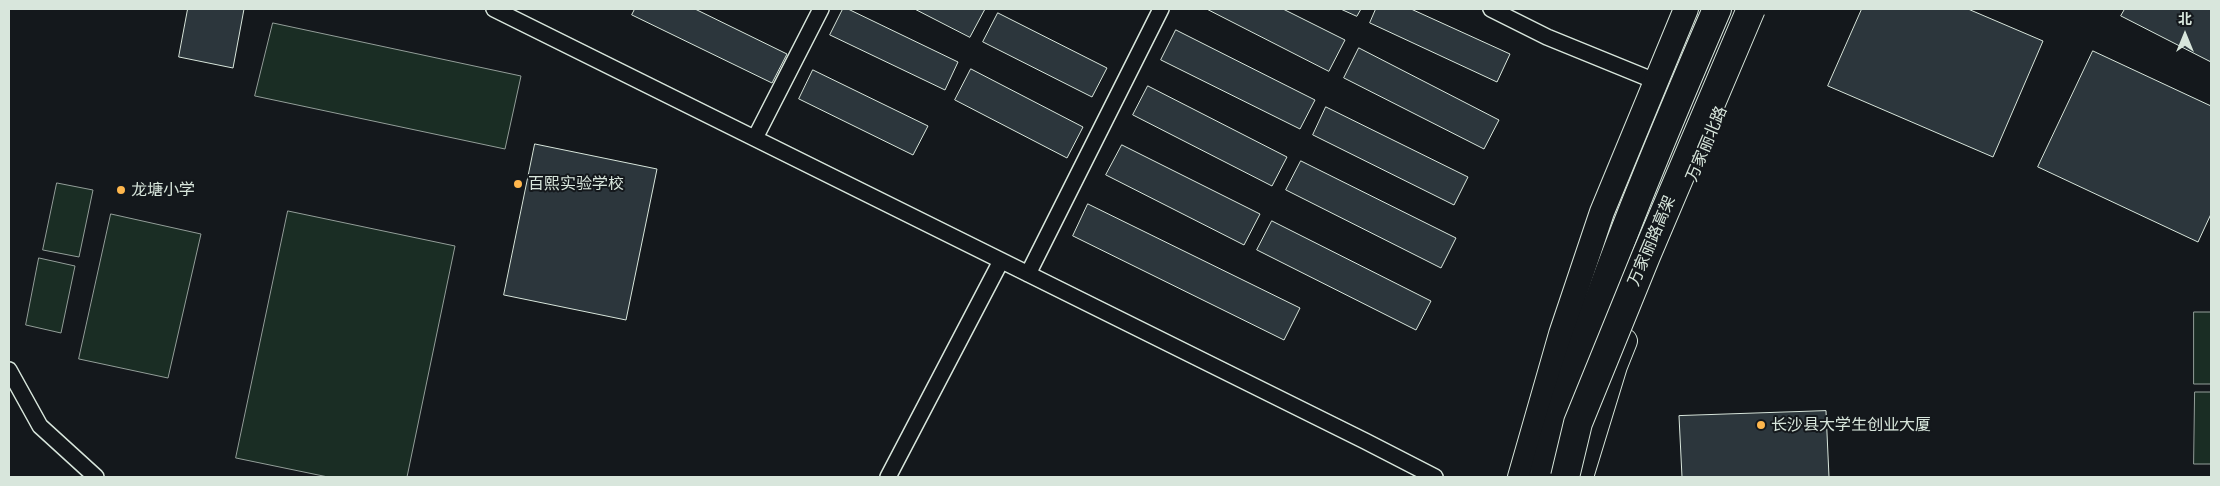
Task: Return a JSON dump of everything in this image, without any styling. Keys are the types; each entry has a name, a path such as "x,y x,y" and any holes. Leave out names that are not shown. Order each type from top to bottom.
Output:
{"highway":[{"name":"万家丽路高架","path":"1543,477 1559,419 1619,245 1717,9"},
{"name":"万家丽路高架","path":"1565,477 1582,414 1649,247 1752,9"}],"main road":[{"path":"1520,477 1561,334 1595,231 1654,81 1686,9"},
{"name":"万家丽北路","path":"1581,477 1616,366 1657,259 1765,9"}],"street":[{"path":"494,9 1434,477"},
{"path":"756,138 821,9"},
{"path":"1028,274 1161,9"},
{"path":"1491,9 1547,37 1654,81"},
{"path":"888,477 1001,260"},
{"path":"9,370 40,426 96,477"}],"green space":[{"path":"273,23 521,76 505,149 255,96"},
{"path":"57,183 93,190 79,257 43,250"},
{"path":"288,211 455,246 407,477 328,477 236,458"},
{"path":"111,214 201,234 168,378 79,359"},
{"path":"39,258 75,266 61,333 26,325"},
{"path":"2194,312 2211,312 2211,384 2194,384"},
{"path":"2195,392 2211,392 2211,464 2194,464"}],"building":[{"path":"188,9 244,9 233,68 179,57"},
{"path":"635,9 695,9 787,54 772,83 632,15"},
{"path":"843,9 848,9 958,62 945,90 830,35"},
{"path":"915,9 985,9 970,37"},
{"path":"1207,9 1283,9 1345,40 1329,71"},
{"path":"1341,9 1361,9 1357,16"},
{"path":"1376,9 1411,9 1510,54 1497,82 1370,23"},
{"path":"1862,9 1968,9 2043,41 1993,157 1828,86"},
{"path":"2125,9 2211,9 2211,62 2121,16"},
{"path":"998,13 1107,68 1092,97 983,42"},
{"path":"1176,30 1315,100 1300,129 1161,60"},
{"path":"1359,48 1499,120 1484,149 1344,78"},
{"path":"2093,51 2211,106 2211,214 2198,242 2038,167"},
{"path":"971,69 1083,127 1067,158 955,100"},
{"path":"813,70 928,126 913,155 799,99"},
{"path":"1148,86 1287,157 1272,186 1133,115"},
{"path":"1326,107 1468,177 1454,205 1313,135"},
{"path":"535,144 657,169 626,320 504,295"},
{"path":"1122,145 1260,214 1244,245 1106,175"},
{"path":"1301,161 1456,238 1441,268 1286,190"},
{"path":"1088,204 1300,308 1284,340 1073,236"},
{"path":"1272,221 1431,301 1416,330 1257,250"},
{"path":"1826,411 1829,477 1682,477 1679,416"}],"place":[{"name":"百熙实验学校","path":"518,184"},
{"name":"龙塘小学","path":"121,190"},
{"name":"长沙县大学生创业大厦","path":"1761,425"}]}
